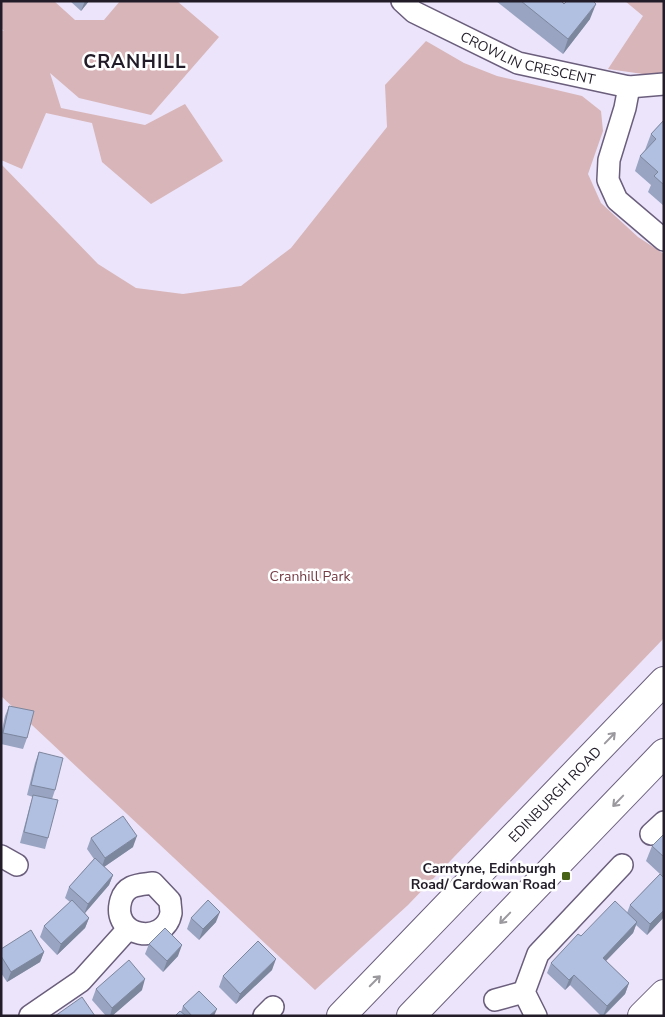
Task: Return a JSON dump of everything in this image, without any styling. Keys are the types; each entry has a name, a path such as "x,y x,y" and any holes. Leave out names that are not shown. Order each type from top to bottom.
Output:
{"main road":[{"name":"EDINBURGH ROAD","path":"341,1016 659,696"},
{"path":"411,1016 664,753"},
{"path":"642,1016 664,994"}],"street":[{"name":"CROWLIN CRESCENT","path":"402,1 414,12 518,63 628,86 664,84"},
{"path":"628,86 625,108 609,160 608,180 617,200 664,240"},
{"path":"536,1016 524,992 538,954 622,865"},
{"path":"30,1016 81,981 128,929"},
{"path":"494,1000 524,992"}],"green space":[{"path":"1,1 54,1 75,20 104,20 120,1 177,1 219,37 151,115 79,98 50,73 61,108 145,125 185,104 223,161 151,204 102,162 92,123 46,113 22,169 1,160 1,30 4,31 1,28"},
{"path":"625,1 664,1 664,73 650,75 608,69 643,16"},
{"name":"Cranhill Park","path":"426,41 464,63 497,76 582,96 601,111 603,131 588,174 601,203 638,237 664,254 664,638 408,905 315,990 1,696 1,164 98,264 136,288 183,294 241,286 291,248 387,127 385,85"}],"building":[{"path":"521,1 561,1 564,4 567,1 593,1 596,4 568,39"},
{"path":"664,120 664,185 654,176 658,172 640,156 656,139 651,134"},
{"path":"9,706 34,711 27,738 3,733"},
{"path":"39,752 63,758 55,790 31,785"},
{"path":"33,795 58,800 48,838 24,832"},
{"path":"123,816 137,836 105,858 91,838"},
{"path":"664,834 664,857 652,846"},
{"path":"95,858 113,875 88,904 69,887"},
{"path":"660,874 664,878 664,910 650,924 630,905"},
{"path":"72,900 89,918 61,944 44,926"},
{"path":"208,900 220,912 203,929 191,918"},
{"path":"615,901 637,922 603,958 629,983 607,1006 574,975 569,980 551,963 578,934 581,936"},
{"path":"165,928 182,945 167,961 149,944"},
{"path":"31,930 44,952 11,972 1,956 1,949"},
{"path":"258,941 276,959 240,994 223,976"},
{"path":"129,960 145,979 112,1008 96,989"},
{"path":"199,991 217,1009 209,1016 192,1016 183,1006"},
{"path":"82,997 95,1016 55,1016"},
{"path":"180,1011 186,1016 175,1016"}],"place":[{"name":"Carntyne, Edinburgh Road/ Cardowan Road","path":"566,876"}],"district":[{"name":"CRANHILL","path":"135,62"}]}
